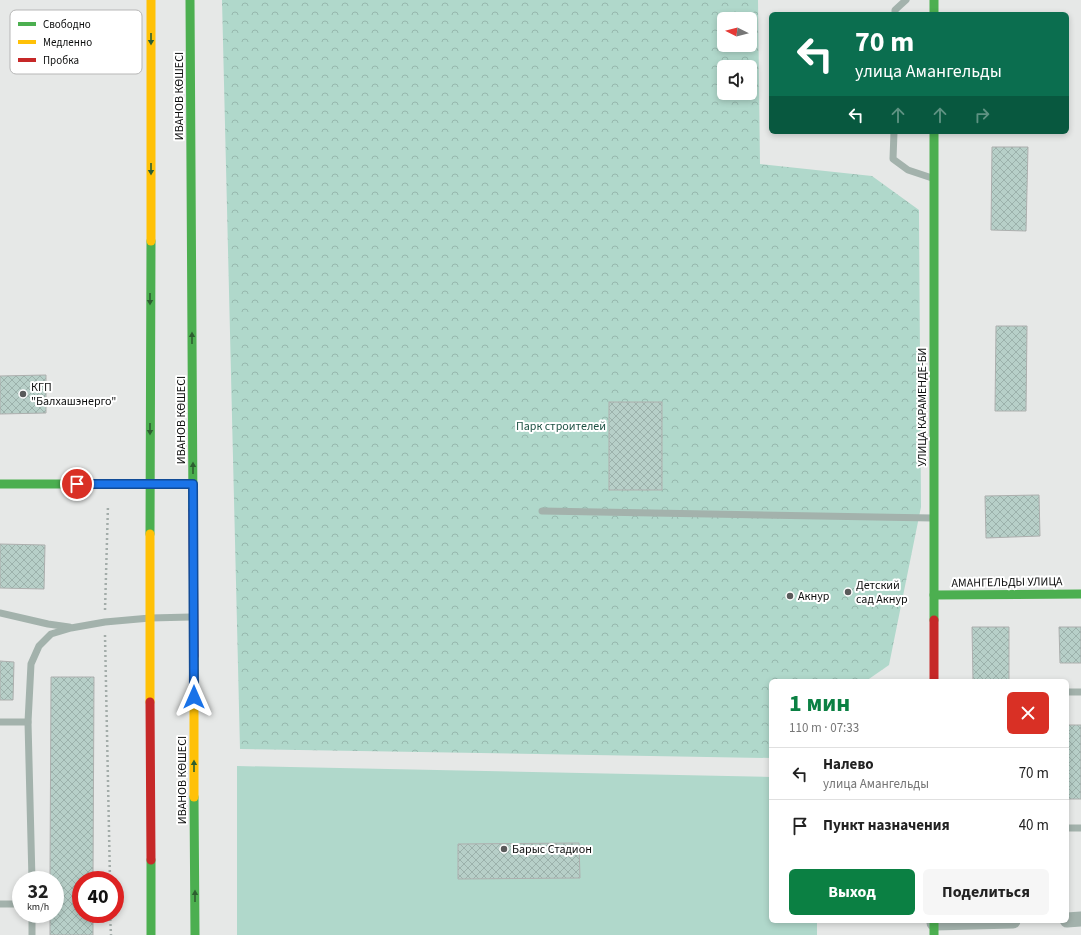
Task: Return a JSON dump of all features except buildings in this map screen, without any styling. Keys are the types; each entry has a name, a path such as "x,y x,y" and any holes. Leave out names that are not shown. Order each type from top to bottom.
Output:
{"street":[{"path":"151,0 151,935"},
{"name":"ИВАНОВ КӨШЕСІ","path":"190,0 195,935"},
{"path":"934,0 934,12"},
{"name":"УЛИЦА КАРАМЕНДЕ-БИ","path":"934,134 934,679"},
{"path":"0,484 193,484"},
{"name":"АМАНГЕЛЬДЫ УЛИЦА","path":"934,595 1081,594"},
{"path":"1069,920 1081,920"},
{"path":"934,926 981,923"}],"lane":[{"path":"895,12 895,10 906,0"},
{"path":"894,134 893,159 908,170 934,179"},
{"path":"542,511 934,518"},
{"path":"0,613 71,628"},
{"path":"32,871 28,722 31,664 38,646 51,634 71,628 105,622 150,618 194,617"},
{"path":"1069,692 1081,692"},
{"path":"0,722 28,722"},
{"path":"1069,828 1081,828"},
{"path":"0,904 12,904"},
{"path":"32,923 32,935"}],"path":[{"path":"108,484 105,622 110,871"},
{"path":"110,923 111,935"}],"green space":[{"name":"Парк строителей","path":"222,0 758,0 760,164 872,176 919,210 921,507 889,665 869,679 769,679 769,758 240,749"},
{"name":"Барыс Стадион","path":"237,766 769,777 769,923 817,923 817,935 237,935"}],"traffic: fast":[{"path":"190,0 193,510"},
{"path":"934,0 934,12"},
{"path":"934,134 934,620"},
{"path":"150,534 151,241"},
{"path":"0,484 193,484"},
{"path":"934,595 1081,594"},
{"path":"194,797 195,935"},
{"path":"151,860 151,935"},
{"path":"934,923 934,935"}],"traffic: slow":[{"path":"151,0 151,241"},
{"path":"150,534 150,702"},
{"path":"194,656 194,797"}],"traffic: jam":[{"path":"193,510 194,656"},
{"path":"934,620 934,679"},
{"path":"150,702 151,860"}],"place":[{"name":"КГП \"Балхашэнерго\"","path":"23,394"},
{"name":"Детский сад Акнур","path":"848,592"},
{"name":"Акнур","path":"790,596"},
{"name":"Барыс Стадион","path":"504,849"}],"route":[{"path":"77,484 193,484 194,697"}]}
